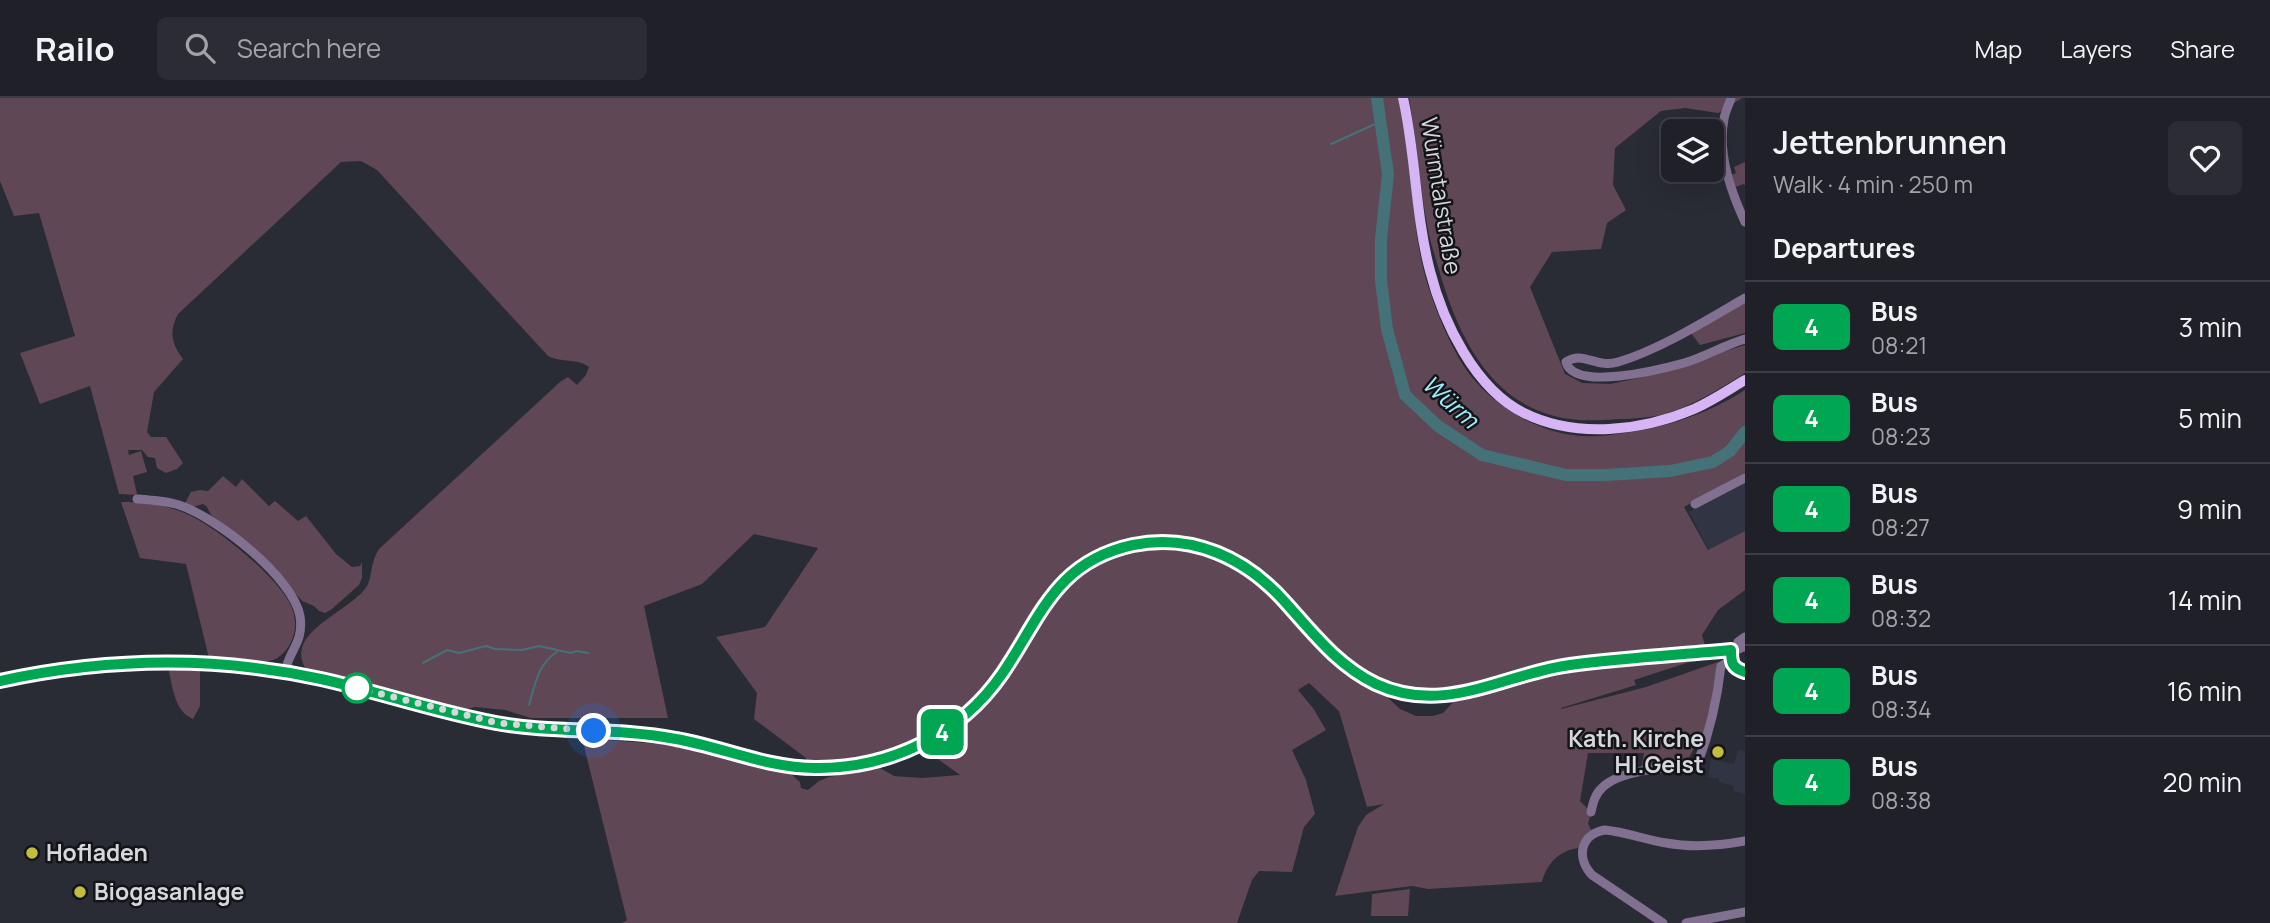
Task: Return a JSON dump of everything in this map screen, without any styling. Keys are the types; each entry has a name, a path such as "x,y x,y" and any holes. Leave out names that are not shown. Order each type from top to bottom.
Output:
{"main road":[{"name":"Würmtalstraße","path":"1404,98 1423,242 1440,306 1451,332 1480,376 1506,401 1523,413 1545,422 1575,429 1608,429 1668,419 1695,408 1745,380"}],"street":[{"path":"1731,98 1723,121 1725,160 1731,191 1745,222"},
{"path":"1745,298 1692,328 1621,361 1599,364 1580,357 1570,359 1566,366 1587,376 1625,375 1686,362 1745,339"},
{"path":"1695,504 1745,478"},
{"path":"137,499 178,505 211,522 252,551 288,590 298,610 301,631 285,672"},
{"path":"0,681 64,669 128,663 208,663 285,672 339,683 498,723 650,734 793,767 858,765 918,746 966,716 1004,671 1046,601 1058,587 1080,569 1109,552 1151,542 1192,544 1228,556 1266,582 1338,660 1373,682 1412,695 1435,696 1469,692 1541,670 1573,664 1736,651"},
{"path":"1745,637 1738,642 1732,665 1745,672"},
{"path":"1591,812 1593,801 1603,786 1619,778 1642,770 1697,765 1716,709 1721,666 1736,651"},
{"path":"1663,923 1586,869 1581,852 1589,837 1605,830 1688,846 1745,841"},
{"path":"1686,923 1745,912"}],"shaded area":[{"path":"0,98 1398,98 1419,250 1428,285 1438,315 1459,359 1476,382 1496,401 1520,417 1546,428 1572,435 1594,436 1676,422 1718,405 1745,390 1745,473 1684,507 1708,550 1745,531 1745,590 1718,610 1702,635 1706,649 1572,661 1451,690 1410,690 1388,684 1352,664 1322,637 1282,591 1236,555 1200,542 1143,539 1097,553 1058,582 1043,600 989,684 972,704 953,720 908,746 859,760 833,763 807,764 806,758 754,719 757,693 716,637 765,627 818,548 754,534 702,584 644,606 668,718 531,718 505,710 475,707 463,710 308,672 302,658 303,646 309,635 367,586 379,549 560,382 568,377 577,385 589,367 580,362 548,356 377,170 361,161 341,162 178,314 173,326 173,337 183,359 154,392 147,432 151,437 166,437 183,463 177,469 166,473 157,468 155,458 148,457 142,450 128,450 129,455 141,451 147,472 133,476 136,495 119,494 90,386 40,404 20,353 75,336 39,213 14,216 0,181"},
{"path":"1409,98 1742,98 1718,113 1685,108 1661,111 1615,148 1613,185 1626,210 1607,223 1601,249 1552,252 1530,287 1565,374 1582,383 1610,384 1639,378 1745,345 1745,373 1685,407 1642,418 1568,419 1539,411 1514,397 1493,378 1475,356 1449,301 1428,230"},
{"path":"1745,162 1745,186 1735,187 1731,175 1736,173 1734,167"},
{"path":"1745,297 1745,333 1700,345 1687,328"},
{"path":"223,476 236,487 242,479 269,506 275,501 298,521 306,516 336,554 352,567 360,566 362,562 359,585 325,613 302,601 260,554 211,515 207,507 203,504 193,507 185,503 191,492 208,491"},
{"path":"1745,481 1745,531 1709,550 1689,512"},
{"path":"121,502 156,505 189,515 216,531 264,571 277,585 293,611 294,634 284,652 273,660 258,662 209,658 186,564 140,558"},
{"path":"1168,547 1193,549 1232,563 1248,574 1284,608 1327,658 1352,676 1382,692 1400,709 1416,716 1443,713 1456,699 1571,668 1699,659 1634,680 1636,685 1561,709 1646,687 1718,662 1720,667 1701,745 1694,748 1689,758 1694,762 1641,769 1644,753 1588,753 1580,801 1591,812 1588,824 1592,831 1578,848 1555,859 1542,882 1428,889 1412,886 1335,896 1358,827 1366,815 1384,804 1367,807 1339,711 1309,683 1298,690 1326,730 1292,750 1306,780 1315,814 1304,827 1292,872 1259,871 1252,880 1237,923 622,923 627,920 582,738 672,745 789,772 800,782 801,788 808,790 829,777 880,768 894,776 922,778 960,775 926,747 968,718 990,698 1063,592 1095,565 1115,556"},
{"path":"168,668 200,669 200,706 193,719 178,704"},
{"path":"1738,750 1745,751 1745,794 1733,791 1734,786 1719,782 1719,779 1708,777 1711,759 1734,764"},
{"path":"1410,889 1408,916 1371,916 1372,894"}],"waterway":[{"name":"Würm","path":"1377,98 1388,174 1381,239 1381,280 1387,329 1405,395 1438,426 1482,455 1566,475 1670,471 1713,462 1730,451 1745,432"},
{"path":"1331,144 1382,121"},
{"path":"423,663 447,650 459,653 486,646 522,650 539,646 571,653 588,653"},
{"path":"529,705 541,669 557,652"}],"bus line":[{"name":"4","path":"0,681 96,665 180,662 233,665 326,680 498,723 548,729 650,734 773,764 835,768 898,754 918,746 966,716 1004,671 1046,601 1058,587 1072,574 1109,552 1151,542 1192,544 1228,556 1266,582 1338,660 1373,682 1412,695 1454,695 1541,670 1573,664 1731,650 1732,665 1745,672"}],"place":[{"name":"Kath. Kirche Hl.Geist","path":"1718,752"},
{"name":"Hofladen","path":"32,853"},
{"name":"Biogasanlage","path":"80,892"}],"route":[{"path":"357,688 498,723 594,731"}]}
